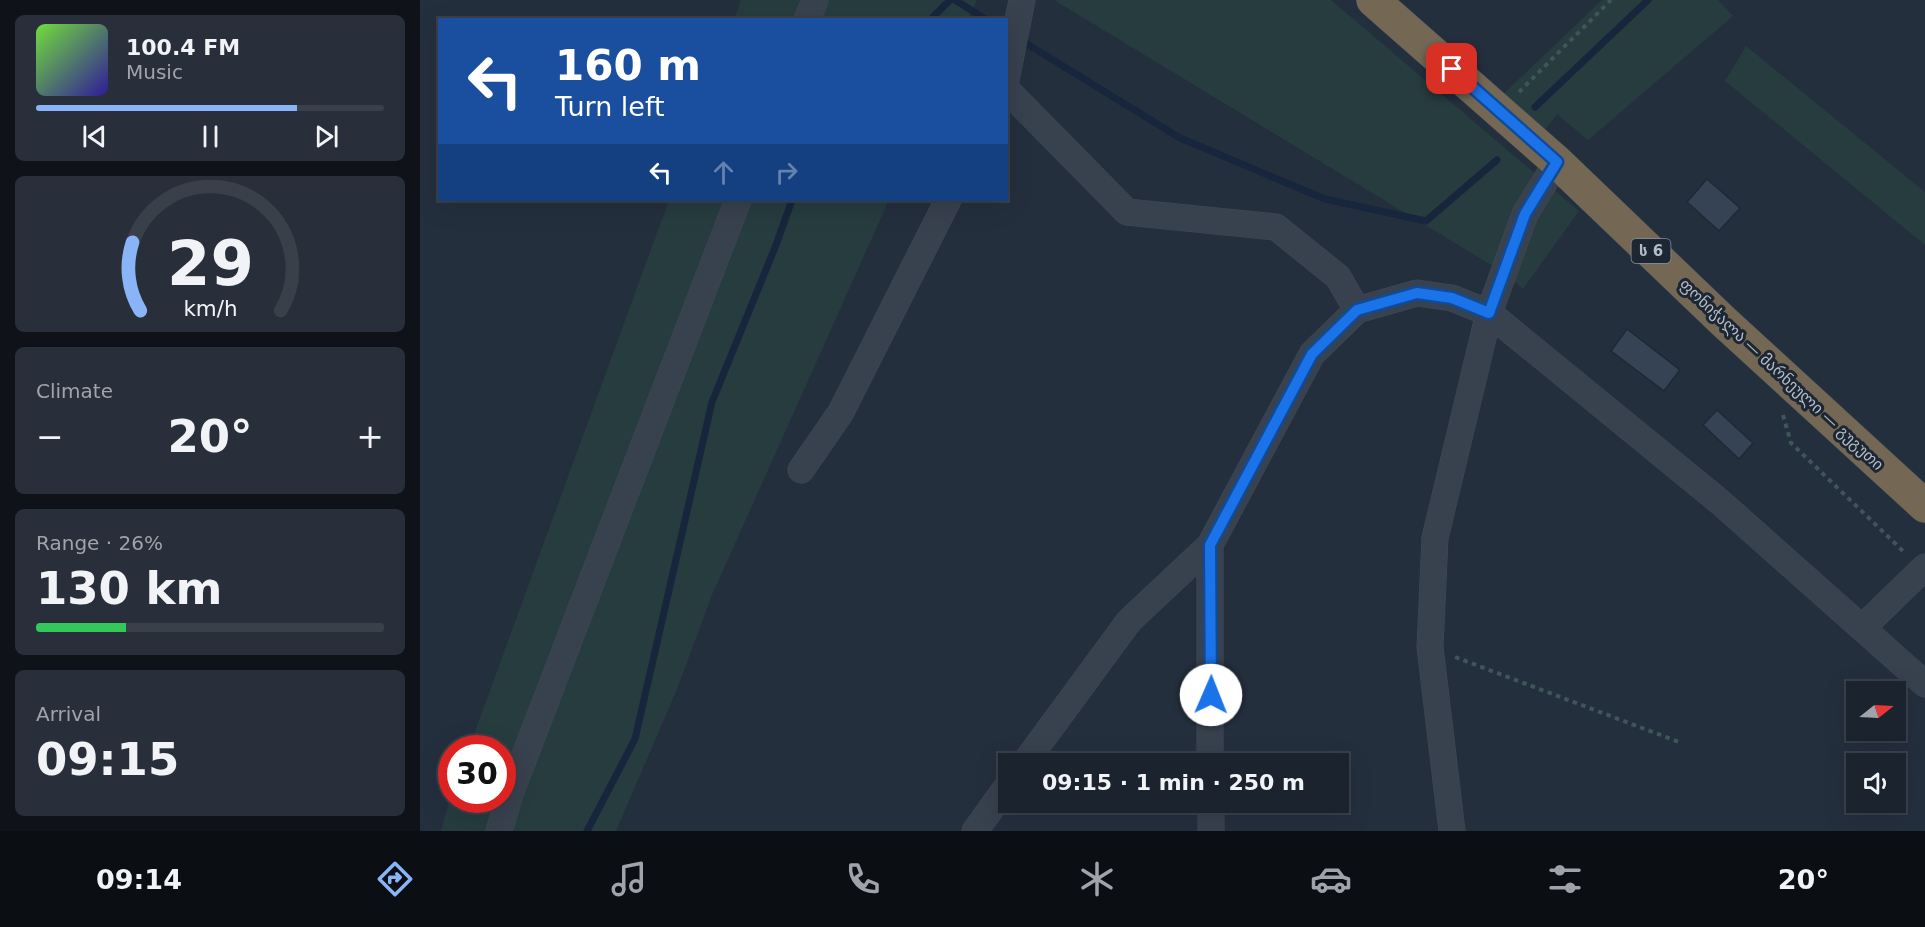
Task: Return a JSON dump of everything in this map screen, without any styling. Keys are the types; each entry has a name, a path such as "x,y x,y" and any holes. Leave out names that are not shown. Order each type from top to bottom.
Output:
{"highway":[{"name":"ფონიჭალა — მარნეული — გუგუთი","path":"1373,0 1557,162 1723,321 1925,506"}],"street":[{"path":"808,18 815,0"},
{"path":"1008,70 1022,0"},
{"path":"1008,91 1127,212 1276,227 1338,277 1357,310"},
{"path":"1452,831 1430,647 1435,538 1489,313 1525,214 1557,162"},
{"path":"499,831 514,783 738,201"},
{"path":"801,470 841,412 947,201"},
{"path":"1032,753 1129,621 1210,545 1312,354 1357,310 1417,293 1452,298 1489,313 1720,502 1925,684"},
{"path":"1210,545 1210,753"},
{"path":"1862,628 1924,568"},
{"path":"975,831 998,798"},
{"path":"1211,813 1211,831"}],"path":[{"path":"1499,111 1611,0"},
{"path":"1782,412 1791,443 1924,568"},
{"path":"1430,647 1679,742"}],"green space":[{"path":"741,0 977,0 968,18 735,18"},
{"path":"1054,0 1331,0 1579,211 1523,289 1506,274"},
{"path":"1602,0 1718,0 1733,16 1588,140 1557,114 1543,133 1500,97"},
{"path":"1746,46 1925,192 1925,245 1725,81"},
{"path":"669,201 889,201 712,595 677,689 616,831 441,831 446,813 516,813 516,735 474,735"}],"building":[{"path":"1707,179 1740,208 1719,231 1687,202"},
{"path":"1627,329 1680,370 1664,391 1611,351"},
{"path":"1717,410 1753,443 1739,459 1703,425"}],"waterway":[{"path":"932,18 950,0"},
{"path":"955,0 984,18"},
{"path":"1535,107 1648,0"},
{"path":"1019,39 1180,138 1325,199 1426,221 1497,160"},
{"path":"587,831 635,739 712,402 792,201"}],"route":[{"path":"1211,695 1210,545 1312,354 1357,310 1417,293 1452,298 1489,313 1525,214 1557,162 1452,69"}]}
